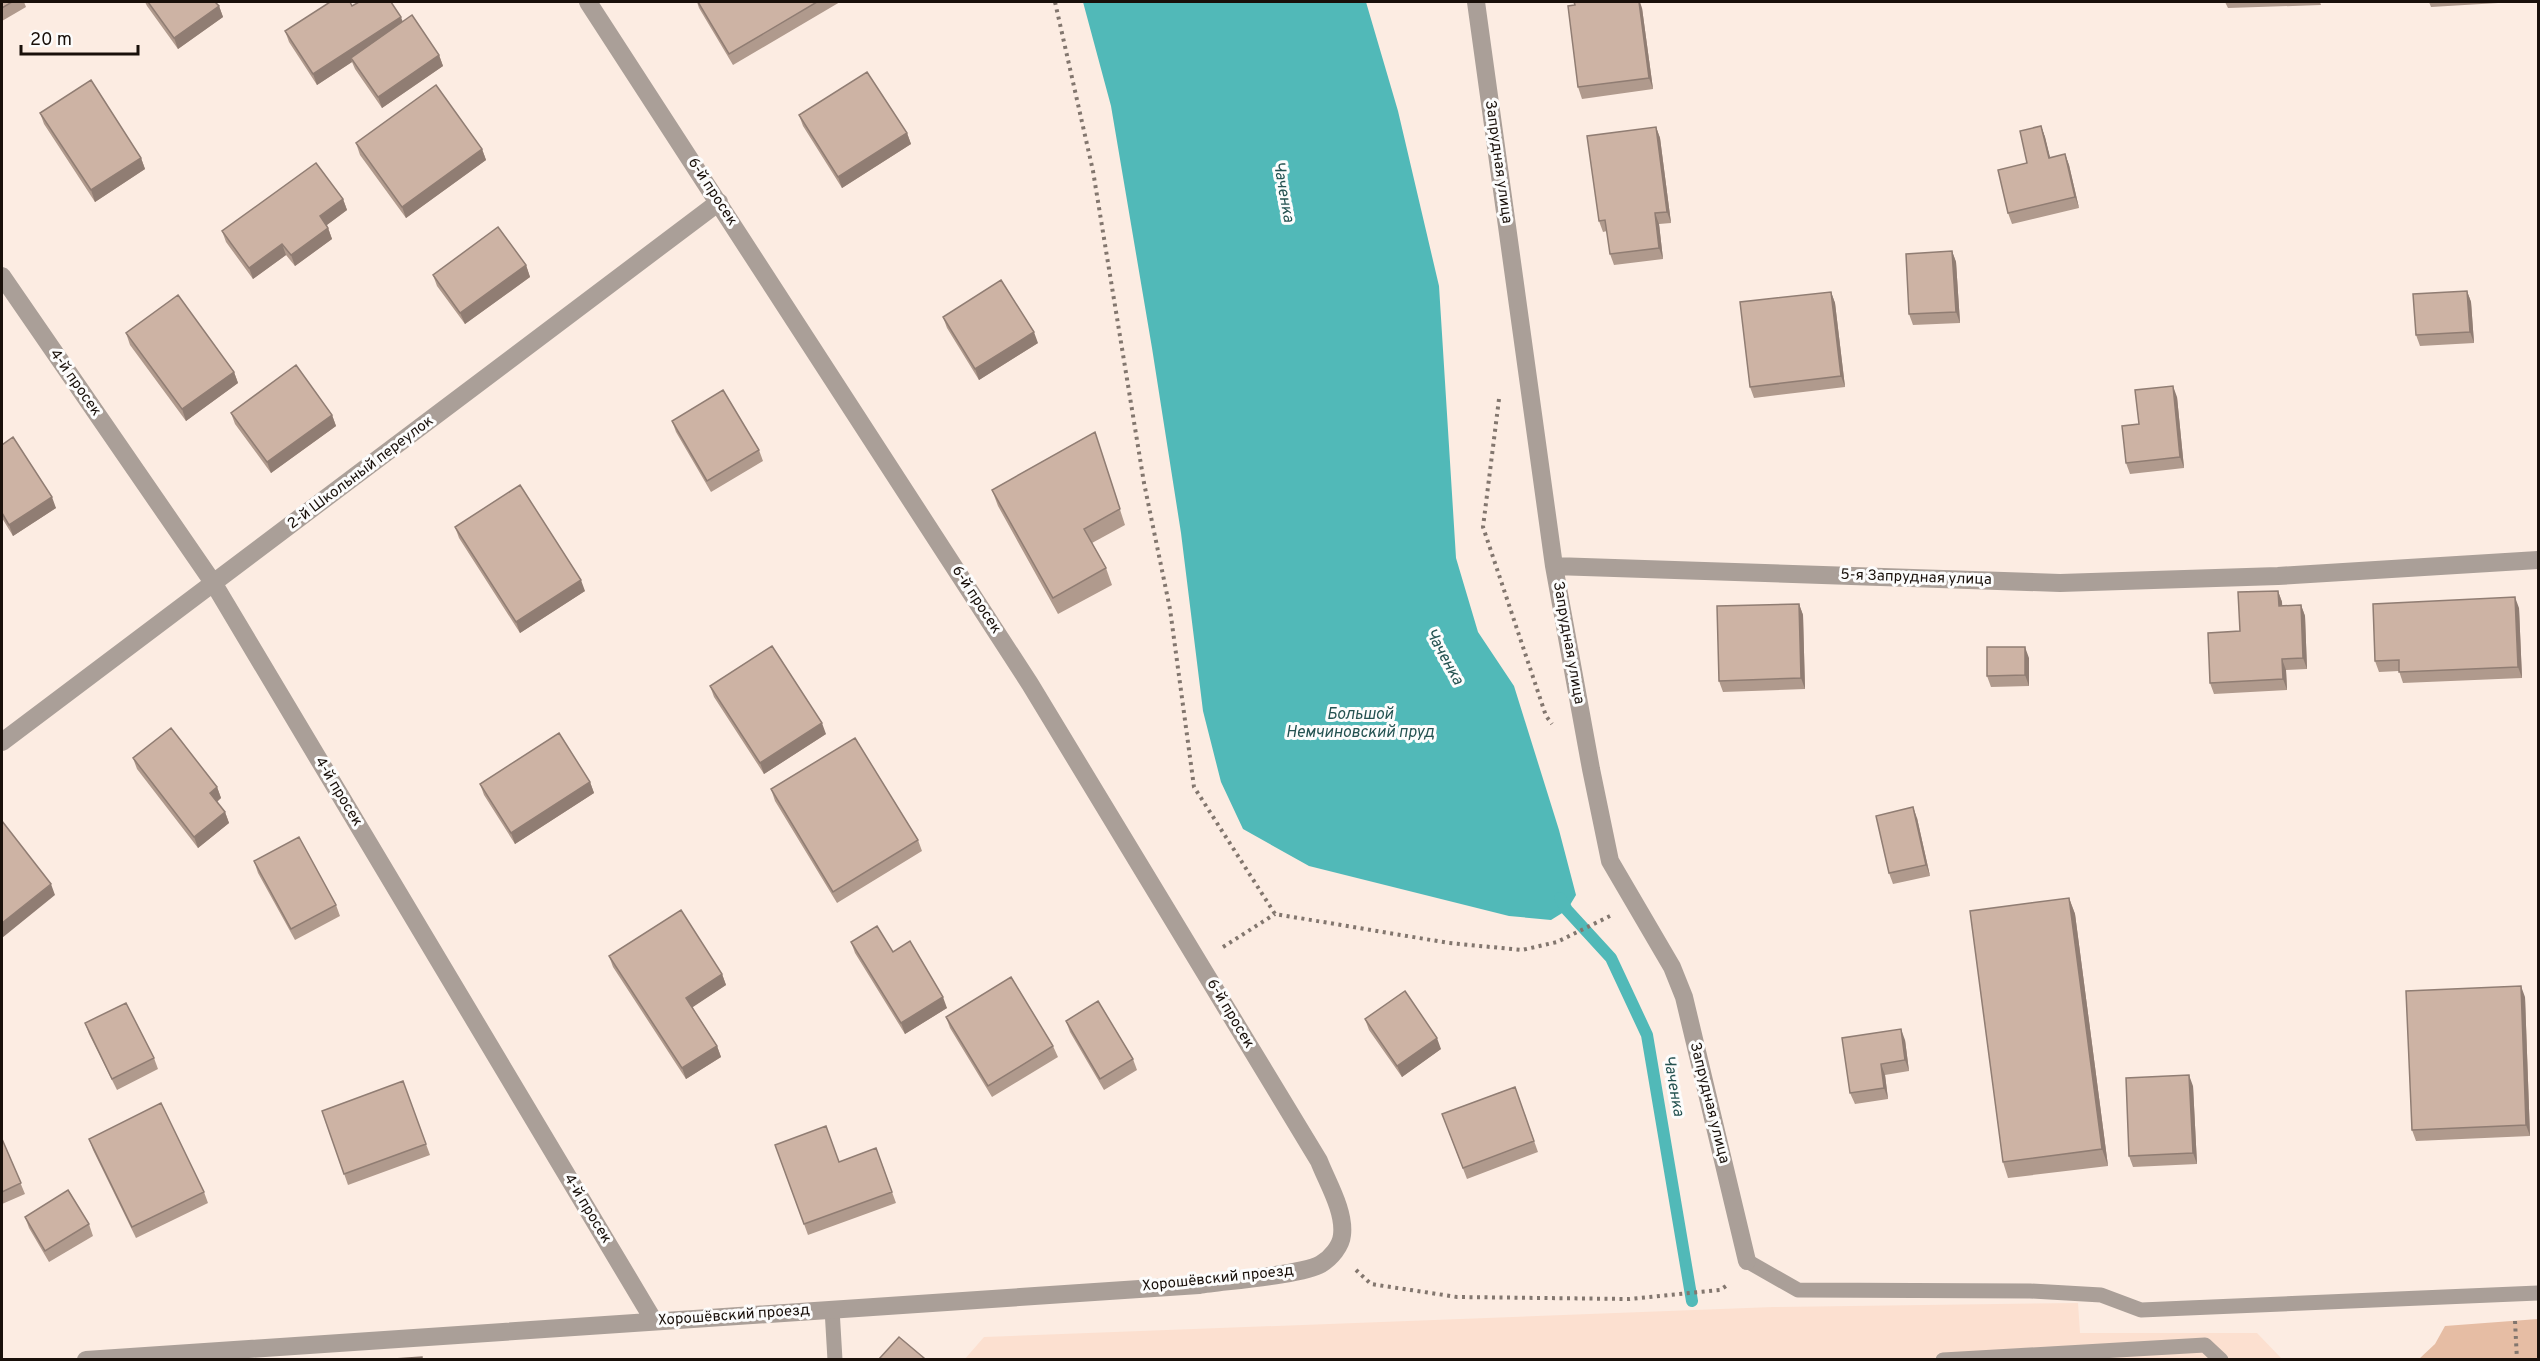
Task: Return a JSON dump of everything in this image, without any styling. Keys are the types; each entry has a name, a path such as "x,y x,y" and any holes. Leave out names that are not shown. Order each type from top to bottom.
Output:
{"street":[{"name":"6-й просек","path":"588,2 1030,684 1319,1161 1339,1213 1342,1235 1335,1251"},
{"name":"Запрудная улица","path":"1476,2 1554,566 1610,861 1671,967 1684,997 1747,1261"},
{"name":"2-й Школьный переулок","path":"2,742 719,202"},
{"name":"4-й просек","path":"2,276 214,584 654,1321"},
{"name":"5-я Запрудная улица","path":"1554,566 2060,583 2278,576 2538,560"},
{"name":"Хорошёвский проезд","path":"86,1359 1199,1285 1303,1270 1321,1264 1335,1251"}],"lane":[{"path":"1747,1261 1798,1290 2030,1291 2101,1295 2141,1310 2538,1293"},
{"path":"832,1309 836,1359"},
{"path":"1943,1359 2205,1345 2221,1359"}],"path":[{"path":"1054,2 1093,171 1144,483 1170,609 1194,787 1275,914"},
{"path":"1500,389 1483,527 1546,716 1558,734"},
{"path":"1199,963 1275,914 1449,943 1522,950 1557,942 1635,904"},
{"path":"1335,1251 1371,1284 1457,1297 1656,1298 1719,1290"},
{"path":"2513,1294 2517,1359"}],"shaded area":[{"path":"2078,1303 2080,1333 2257,1333 2282,1359 964,1360 984,1337 1773,1307"},
{"path":"2538,1319 2538,1359 2419,1359 2435,1344 2445,1326"}],"water":[{"name":"Большой Немчиновский пруд","path":"1083,2 1366,2 1398,111 1439,286 1456,558 1478,632 1514,686 1559,830 1576,895 1567,910 1551,920 1509,916 1309,866 1243,829 1221,782 1203,711 1181,533 1152,348 1111,106"}],"building":[{"path":"2,2 12,2 2,8"},
{"path":"148,2 215,2 219,6 174,38"},
{"path":"330,2 350,2 352,6 359,2 391,2 401,17 313,74 285,31"},
{"path":"698,2 817,2 729,54"},
{"path":"1574,2 1639,2 1649,78 1578,87 1568,6 1575,5"},
{"path":"412,15 439,55 378,97 351,58"},
{"path":"867,72 907,133 838,177 799,115"},
{"path":"91,80 141,158 91,190 40,113"},
{"path":"436,85 482,149 402,207 356,143"},
{"path":"2041,126 2049,158 2065,154 2075,197 2008,213 1998,170 2027,163 2020,131"},
{"path":"1656,127 1667,212 1655,213 1659,248 1610,254 1605,220 1599,221 1587,136"},
{"path":"316,163 343,199 320,216 328,228 291,255 282,244 249,268 222,231"},
{"path":"498,227 526,265 460,313 433,275"},
{"path":"1952,251 1956,312 1909,314 1906,254"},
{"path":"1001,280 1034,332 975,369 943,317"},
{"path":"2467,291 2470,332 2416,335 2413,294"},
{"path":"1831,292 1841,376 1750,387 1740,302"},
{"path":"178,295 234,372 182,409 126,333"},
{"path":"296,365 332,415 267,462 231,413"},
{"path":"2173,386 2180,457 2126,463 2122,426 2139,424 2135,390"},
{"path":"723,390 759,450 707,481 672,421"},
{"path":"1095,432 1120,509 1084,529 1106,568 1053,598 992,490"},
{"path":"13,437 52,497 9,525 2,513 2,445"},
{"path":"520,485 581,580 516,622 455,527"},
{"path":"2278,591 2279,606 2301,605 2303,658 2282,659 2283,679 2210,683 2208,633 2240,631 2238,592"},
{"path":"2515,597 2518,667 2399,672 2399,660 2375,661 2373,604"},
{"path":"1799,604 1801,678 1719,681 1717,606"},
{"path":"772,646 822,723 760,763 710,686"},
{"path":"1987,647 2025,647 2025,675 1987,676"},
{"path":"171,728 217,787 210,793 225,812 194,837 133,758"},
{"path":"559,733 590,782 511,833 480,784"},
{"path":"855,738 918,840 833,892 771,789"},
{"path":"1913,807 1926,865 1889,873 1876,816"},
{"path":"2,821 51,884 2,923"},
{"path":"299,837 336,905 291,929 254,861"},
{"path":"2069,898 2102,1149 2003,1162 1970,911"},
{"path":"681,910 722,974 686,998 717,1046 682,1068 609,956"},
{"path":"877,926 893,952 910,941 943,997 901,1023 851,942"},
{"path":"1011,977 1053,1046 988,1086 946,1017"},
{"path":"2521,986 2526,1125 2412,1130 2406,991"},
{"path":"1405,991 1437,1038 1397,1066 1365,1019"},
{"path":"1098,1001 1133,1059 1100,1079 1066,1021"},
{"path":"126,1003 154,1058 112,1079 85,1023"},
{"path":"1901,1029 1905,1060 1881,1064 1884,1088 1850,1093 1842,1038"},
{"path":"2189,1075 2193,1153 2129,1156 2126,1078"},
{"path":"403,1081 426,1144 344,1174 322,1111"},
{"path":"1515,1087 1534,1141 1463,1168 1442,1114"},
{"path":"161,1103 204,1192 132,1227 89,1139"},
{"path":"826,1126 839,1162 876,1148 892,1192 804,1224 775,1145"},
{"path":"2,1139 21,1183 2,1192"},
{"path":"68,1190 89,1224 45,1251 25,1217"},
{"path":"899,1337 924,1358 879,1359"},
{"path":"422,1357 422,1359 394,1359"}],"waterway":[{"name":"Чаченка","path":"1560,898 1567,910 1611,958 1647,1035 1692,1301"}]}
